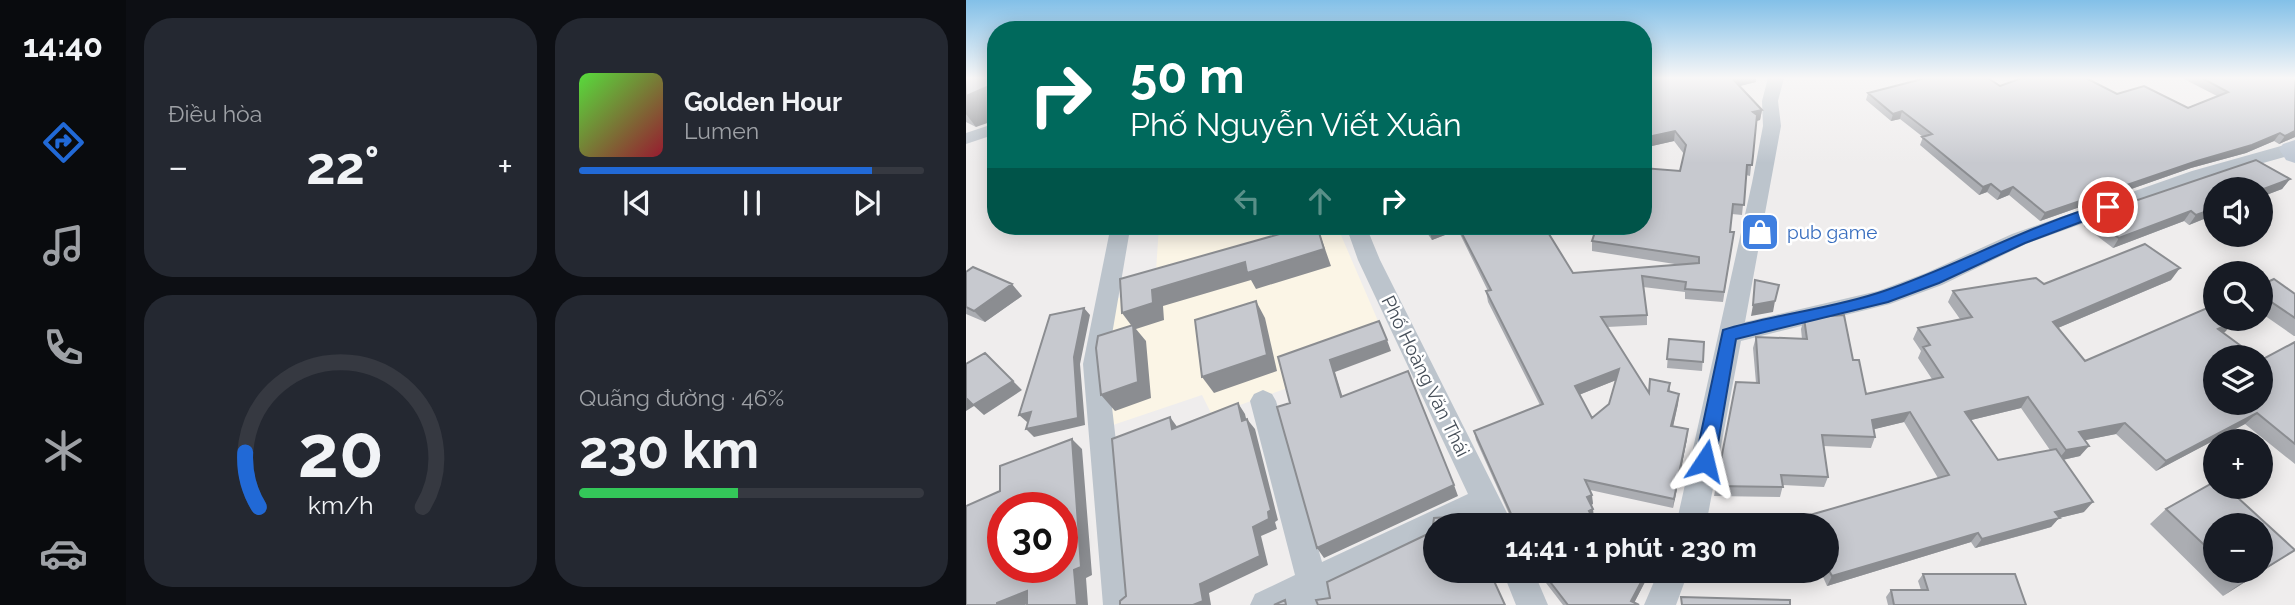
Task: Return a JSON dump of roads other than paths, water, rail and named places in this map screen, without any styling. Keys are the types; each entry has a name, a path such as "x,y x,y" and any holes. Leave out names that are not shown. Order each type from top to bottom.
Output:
{"street":[{"path":"1693,513 1762,183 1772,126 1770,106"},
{"path":"966,139 987,131"},
{"path":"1729,335 1882,298 2057,226 2199,175 2294,151"},
{"path":"1119,235 1096,364 1119,605"},
{"name":"Phố Hoàng Văn Thái","path":"1359,235 1369,260 1492,512"},
{"path":"1263,401 1315,594"},
{"path":"1266,605 1315,594 1492,512"},
{"path":"1523,583 1532,605"},
{"path":"1660,605 1669,583"}],"place":[{"name":"pub game","path":"1760,232"}]}
